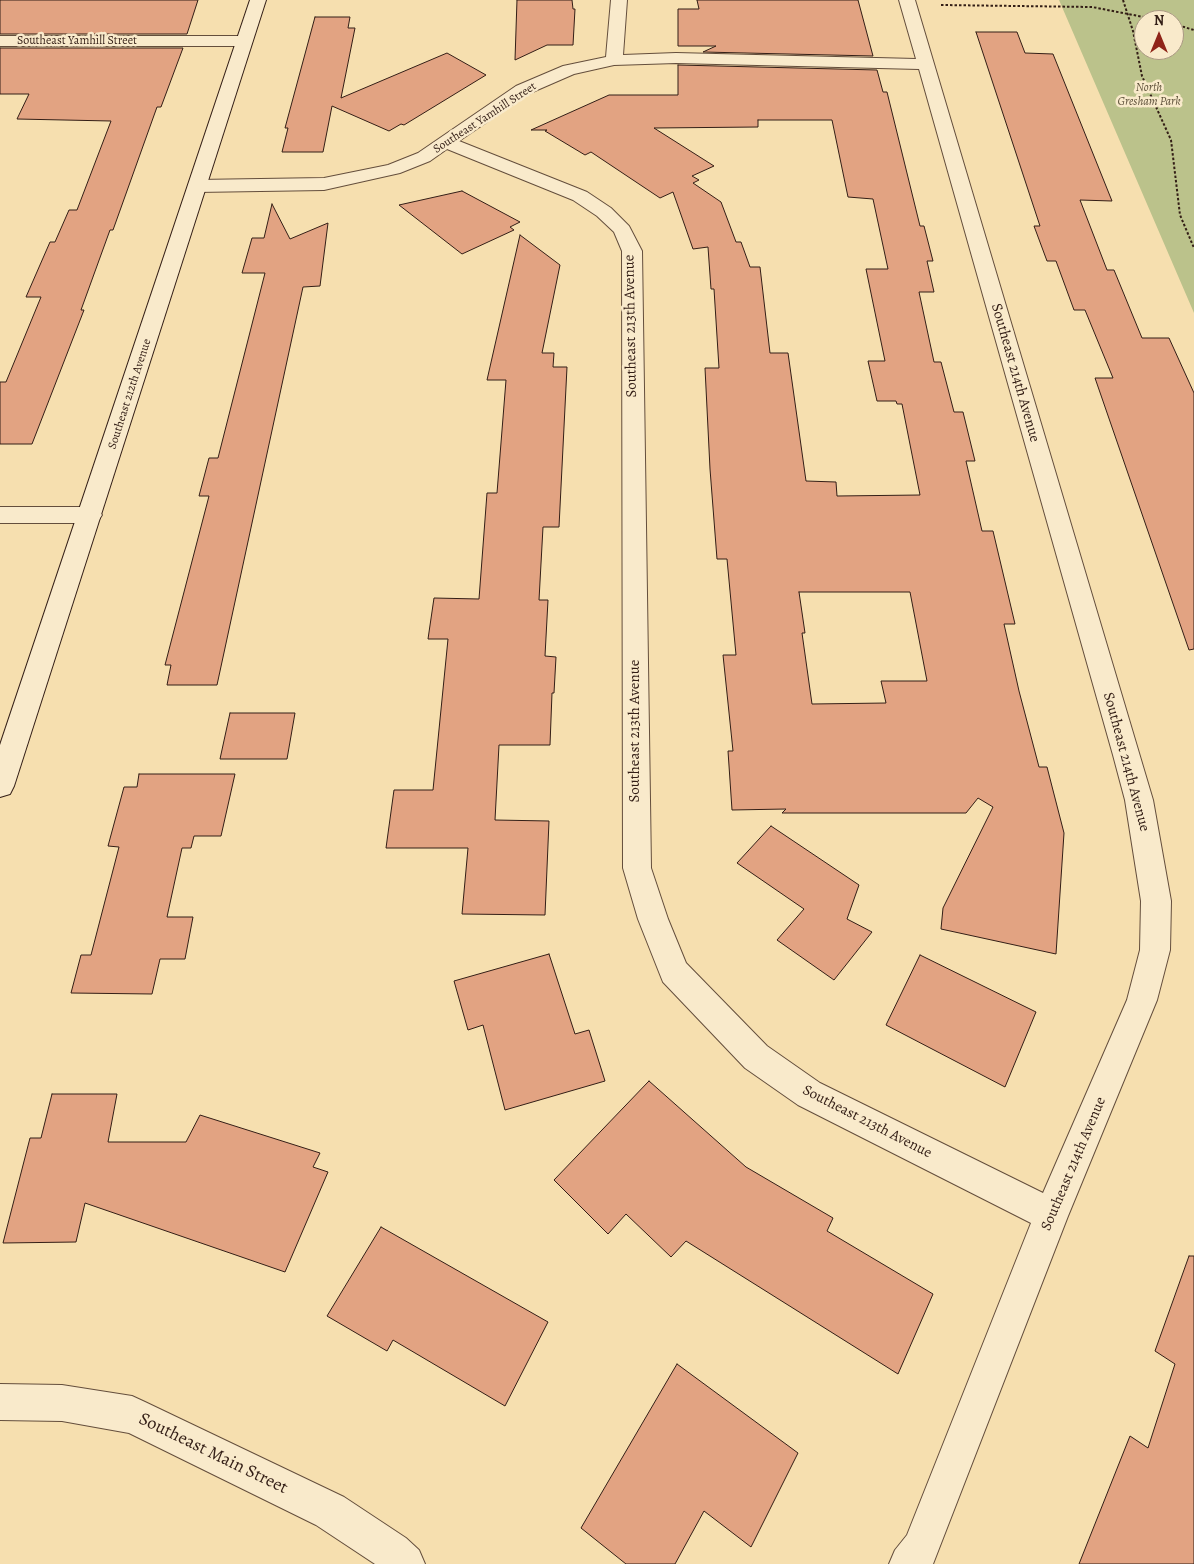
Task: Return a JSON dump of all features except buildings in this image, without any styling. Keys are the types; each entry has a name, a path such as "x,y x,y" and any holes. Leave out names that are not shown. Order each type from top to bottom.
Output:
{"street":[{"name":"Southeast 212th Avenue","path":"0,786 258,0"},
{"path":"614,60 619,0"},
{"name":"Southeast 214th Avenue","path":"908,3 1127,755 1139,800 1156,901 1156,950 1142,1000 1051,1216 921,1548 909,1564"},
{"name":"Southeast Yamhill Street","path":"0,41 244,42"},
{"name":"Southeast Yamhill Street","path":"197,186 324,184 360,178 401,166 424,157 447,143 522,90 569,70 614,60 676,58 925,64"},
{"name":"Southeast 213th Avenue","path":"447,143 580,196 604,212 622,230 632,251 637,868 653,919 674,972 756,1056 809,1094 1051,1216"},
{"path":"0,515 90,515"},
{"name":"Southeast Main Street","path":"0,1402 62,1403 132,1415 330,1511 392,1552 406,1564"}],"path":[{"path":"1123,0 1128,13 1142,76 1164,120 1171,140 1180,215 1194,248"},
{"path":"908,3 1076,6 1106,8 1134,14"}],"green space":[{"name":"North Gresham Park","path":"1059,0 1194,0 1194,313"}]}
